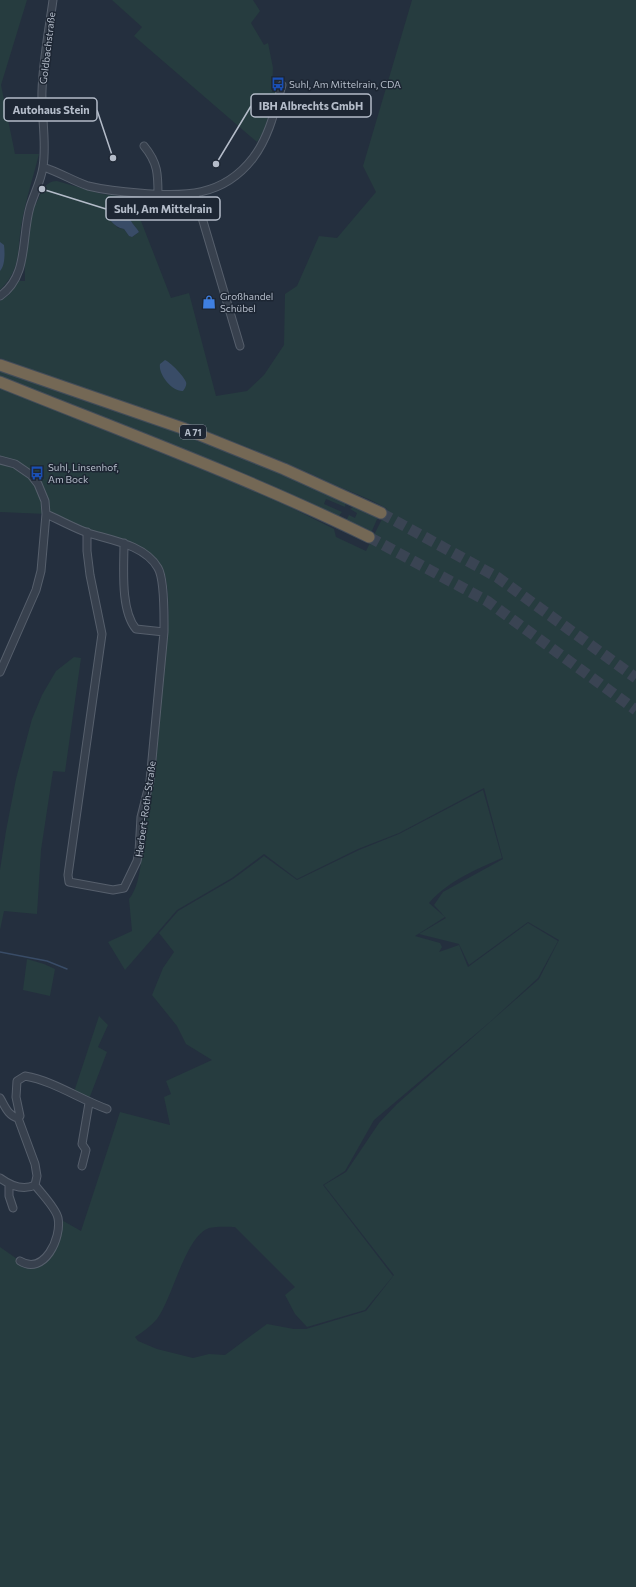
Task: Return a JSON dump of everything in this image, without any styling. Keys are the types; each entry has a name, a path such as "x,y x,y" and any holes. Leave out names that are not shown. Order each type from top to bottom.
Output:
{"highway":[{"name":"A 71","path":"0,365 185,429 284,469 381,513"},
{"name":"A 71","path":"0,382 235,476 298,503 370,537"}],"street":[{"name":"Goldbachstraße","path":"0,296 10,288 20,272 24,234 30,207 43,167 44,151 42,91 45,54 54,0"},
{"path":"43,167 88,186 111,191 158,195 195,194 216,187 239,173 253,158 268,133 282,85"},
{"path":"144,146 156,165 158,174 158,195"},
{"path":"195,194 240,346"},
{"path":"0,460 15,464 31,475 38,484 45,501 46,514 41,571 36,590 0,672"},
{"name":"Herbert-Roth-Straße","path":"46,514 87,532 124,543 143,553 153,561 159,569 164,609 164,632 150,781 141,817 138,861 124,888 119,890 70,882 68,875 102,634 90,575 87,551 87,532"},
{"path":"124,543 123,583 129,617 136,629 164,632"},
{"path":"0,1178 9,1185 20,1188 30,1188 35,1185 38,1176 18,1118 20,1116 16,1097 17,1085 20,1078 25,1076 46,1082 88,1103 107,1109"},
{"path":"0,1098 12,1117 18,1118"},
{"path":"82,1166 86,1150 82,1144 88,1103"},
{"path":"9,1185 9,1196 13,1208"},
{"path":"20,1261 31,1265 38,1264 47,1256 57,1235 59,1227 57,1215 35,1185"}],"green space":[{"path":"0,0 27,0 1,85 15,154 39,154 21,227 15,268 12,275 0,290"},
{"path":"112,0 253,0 260,11 251,23 264,45 268,43 273,68 272,89 276,91 263,133 257,142 134,36 142,27"},
{"path":"412,0 636,0 636,1587 0,1587 0,1247 20,1261 38,1264 53,1246 58,1218 81,1231 120,1112 170,1125 164,1097 171,1094 166,1081 212,1060 186,1044 177,1026 152,995 163,968 174,952 159,933 178,911 233,879 264,856 297,880 359,850 399,834 483,790 502,858 453,882 436,895 429,903 445,917 434,905 443,892 503,859 484,788 399,833 358,849 297,879 264,854 232,878 177,910 125,970 108,942 132,931 129,899 134,891 140,870 145,814 153,782 156,758 168,633 167,585 164,572 160,565 154,558 141,548 138,549 46,514 0,512 0,388 268,496 334,529 336,537 366,551 387,509 364,497 244,446 0,358 0,301 9,295 18,281 25,281 28,233 35,204 49,183 57,181 102,194 132,198 171,298 189,293 216,396 247,391 264,375 284,345 285,294 297,286 319,236 337,238 376,192 363,166","holes":["109,219 130,220 139,232 132,237 129,236 124,229 118,228","445,917 446,918 419,934 459,944 469,965 528,922 559,940 539,979 397,1104 379,1123 346,1172 324,1185 394,1275 366,1311 306,1329 294,1329 267,1324 225,1355 209,1354 193,1358 157,1349 138,1341 135,1337 152,1324 163,1310 179,1270 192,1244 199,1235 210,1228 235,1227 295,1287 285,1295 295,1314 307,1327 365,1310 393,1276 323,1185 345,1171 374,1120 491,1021 538,978 558,941 528,923 468,967 459,945 439,952 442,947 440,943 415,936"]},
{"path":"0,371 183,434 282,473 346,503 345,507 326,499 324,504 342,512 338,517 0,378"},
{"path":"354,506 378,517 371,533 346,521 349,515 355,518 357,513 350,509"},
{"path":"74,657 81,658 65,772 53,771 41,850 37,914 4,911 0,930 0,870 16,779 32,719 42,695 56,671"},
{"path":"27,959 55,969 50,996 23,990"},
{"path":"99,1016 108,1025 98,1047 107,1052 89,1099 74,1092"}],"water":[{"path":"117,200 122,200 124,202 131,221 139,232 132,237 129,236 124,229 111,222 109,219 107,208"},
{"path":"0,242 4,245 4,263 0,271"},
{"path":"165,360 170,363 185,379 186,384 183,391 174,389 163,377 160,364"}],"waterway":[{"path":"0,952 47,961 67,969"}],"tunnel":[{"path":"381,513 497,577 636,678"},
{"path":"369,537 487,601 636,710"}],"place":[{"name":"Suhl, Am Mittelrain, CDA","path":"278,84"},
{"name":"Autohaus Stein","path":"113,158"},
{"name":"IBH Albrechts GmbH","path":"216,164"},
{"name":"Suhl, Am Mittelrain","path":"42,189"},
{"name":"Großhandel Schübel","path":"209,302"},
{"name":"Suhl, Linsenhof, Am Bock","path":"37,473"}]}
